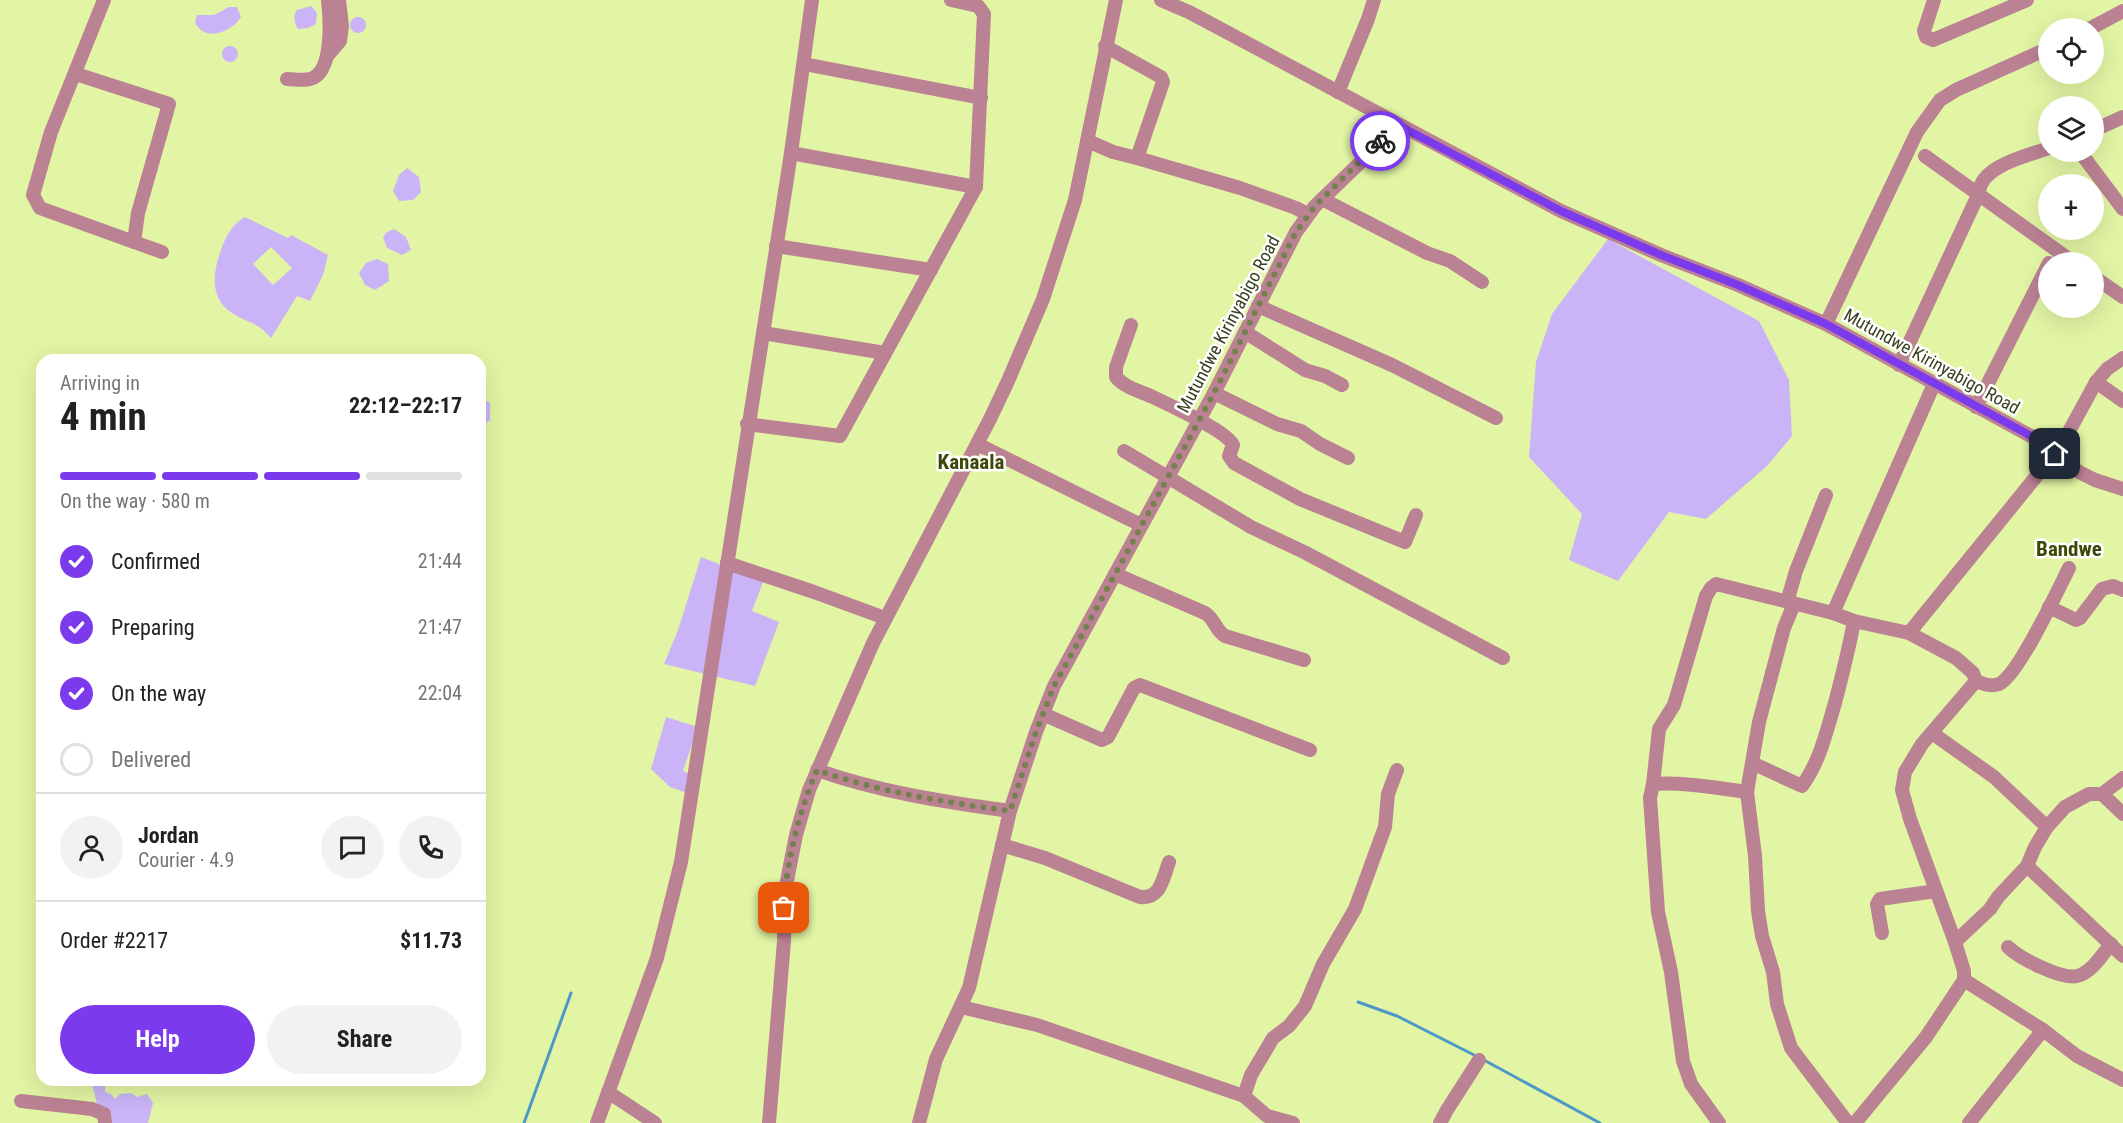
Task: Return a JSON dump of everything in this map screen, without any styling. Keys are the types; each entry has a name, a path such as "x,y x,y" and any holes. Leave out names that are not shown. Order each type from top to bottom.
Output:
{"street":[{"path":"104,0 51,132 34,187 34,200 40,208 162,252"},
{"path":"328,0 330,37 328,55"},
{"path":"287,79 309,80 316,77 328,55 340,41 342,26 339,0"},
{"path":"597,1123 657,958 681,862 747,424 791,153 812,0"},
{"path":"747,424 840,436 976,188 984,14 978,6 951,0"},
{"path":"769,1123 784,941 785,891 796,835 809,790 885,618 977,444 1008,381 1042,299 1075,200 1116,0"},
{"path":"1161,0 1189,12 1396,124"},
{"path":"1338,92 1374,0"},
{"path":"1934,0 1924,31 1926,37 1933,40 2027,0"},
{"path":"2104,21 2123,10"},
{"path":"1105,46 1163,79 1137,158"},
{"path":"1826,324 1917,132 1940,100 1956,90 2038,53"},
{"path":"804,64 981,98"},
{"path":"76,74 169,104 138,213 134,242"},
{"path":"2104,126 2123,117"},
{"name":"Mutundwe Kirinyabigo Road","path":"919,1123 936,1059 969,988 1010,811 1054,686 1214,393 1280,262 1307,214 1368,155 1396,124 1561,211 1826,324 2031,436 2079,472 2123,489"},
{"path":"1088,141 1113,152 1240,188 1307,214"},
{"path":"1899,365 1978,193 1979,184 1990,172 2038,152"},
{"path":"791,153 976,188"},
{"path":"1925,156 1978,193 2043,252"},
{"path":"2088,162 2123,209"},
{"path":"1322,199 1426,253 1450,261 1482,282"},
{"path":"776,246 931,270"},
{"path":"2104,284 2123,297"},
{"path":"1977,407 2038,285"},
{"path":"1258,306 1392,365 1496,418"},
{"path":"1131,325 1116,367 1116,377 1130,388 1198,420 1232,441 1229,456 1234,463 1332,514 1405,542 1416,515"},
{"path":"1245,332 1305,370 1325,376 1342,386"},
{"path":"763,333 885,353"},
{"path":"1909,633 2061,446 2096,382 2123,358"},
{"path":"2096,382 2123,401"},
{"path":"1833,614 1934,384"},
{"path":"1214,393 1277,424 1301,432 1348,458"},
{"path":"977,444 1141,525"},
{"path":"1124,451 1251,527 1312,556 1503,658"},
{"path":"1826,495 1796,571 1791,603 1759,722 1747,792 1762,936 1773,972 1785,1030 1791,1048 1802,1065 1848,1123"},
{"path":"727,562 885,618"},
{"path":"1976,681 1990,685 1998,684 2011,675 2069,568"},
{"path":"1115,574 1205,613 1212,619 1219,632 1225,636 1304,660"},
{"path":"1719,1123 1694,1090 1683,1061 1671,972 1658,912 1650,798 1659,729 1674,705 1701,610 1711,588 1716,584 1724,585 1854,621 1909,633 1956,658 1973,673 1976,681"},
{"path":"2049,607 2076,620 2102,589 2113,586 2123,590"},
{"path":"1752,763 1802,786 1811,773 1828,731 1849,651 1854,621"},
{"path":"1855,1123 1926,1037 1964,980 1964,971 1955,942 1902,790 1905,772 1922,744 1976,681"},
{"path":"1043,714 1102,740 1108,737 1134,688 1140,685 1310,750"},
{"path":"1932,733 1994,777 2047,827"},
{"path":"817,770 848,781 896,792 1010,811"},
{"path":"1244,1096 1251,1076 1273,1038 1289,1026 1305,1006 1323,964 1355,909 1385,827 1388,795 1397,770"},
{"path":"1955,942 1990,909 2027,866 2035,847 2056,816 2071,803 2089,794 2102,794 2123,778"},
{"path":"1653,784 1684,783 1747,792"},
{"path":"2102,794 2123,814"},
{"path":"1002,845 1045,858 1140,897 1148,898 1158,891 1169,862"},
{"path":"2027,866 2123,956"},
{"path":"1882,933 1877,904 1880,899 1936,891"},
{"path":"2008,947 2027,960 2064,976 2078,976 2091,968 2112,944"},
{"path":"1964,980 2043,1030 2077,1056 2123,1080"},
{"path":"961,1007 1037,1025 1244,1096 1267,1116 1293,1123"},
{"path":"1969,1123 2043,1030"},
{"path":"1440,1123 1479,1060"},
{"path":"608,1092 655,1123"},
{"path":"21,1101 92,1109 104,1114 105,1123"}],"shaded area":[{"path":"311,6 317,13 316,24 298,29 294,19 297,10"},
{"path":"229,7 237,7 241,17 225,31 211,34 199,28 195,22 197,15 214,15"},
{"path":"355,17 361,17 366,25 364,31 355,33 350,28 350,22"},
{"path":"227,46 233,46 238,54 236,60 227,62 222,57 222,51"},
{"path":"407,168 419,177 421,192 413,200 399,201 393,191 399,175"},
{"path":"245,217 288,238 291,235 328,255 323,275 310,301 297,296 271,338 256,325 232,313 219,300 216,292 215,275 218,258 227,235","holes":["271,247 292,268 273,285 253,264"]},
{"path":"394,229 406,237 411,250 402,255 387,248 383,237"},
{"path":"1608,239 1759,321 1789,380 1792,436 1767,466 1706,519 1669,512 1618,581 1569,560 1582,514 1529,457 1536,362 1552,314"},
{"path":"377,259 388,264 389,281 375,290 365,285 359,273 366,263"},
{"path":"486,401 490,403 490,420 486,423"},
{"path":"701,557 765,577 752,611 779,622 755,686 664,664 678,630"},
{"path":"666,717 698,727 683,771 701,778 693,795 670,787 651,769"},
{"path":"92,1086 105,1086 105,1092 111,1094 115,1099 120,1094 131,1093 137,1097 147,1094 153,1103 148,1123 110,1123 98,1108"}],"waterway":[{"path":"524,1123 571,993"},
{"path":"1358,1002 1397,1016 1476,1056"},
{"path":"1482,1059 1600,1123"}],"way so far":[{"path":"784,908 796,835 817,770 848,781 896,792 1010,811 1054,686 1214,393 1296,232 1307,214 1380,141"}],"district":[{"name":"Kanaala","path":"971,462"},
{"name":"Bandwe","path":"2069,549"}],"route":[{"path":"1380,141 1396,124 1561,211 1826,324 2031,436 2055,454"}]}
